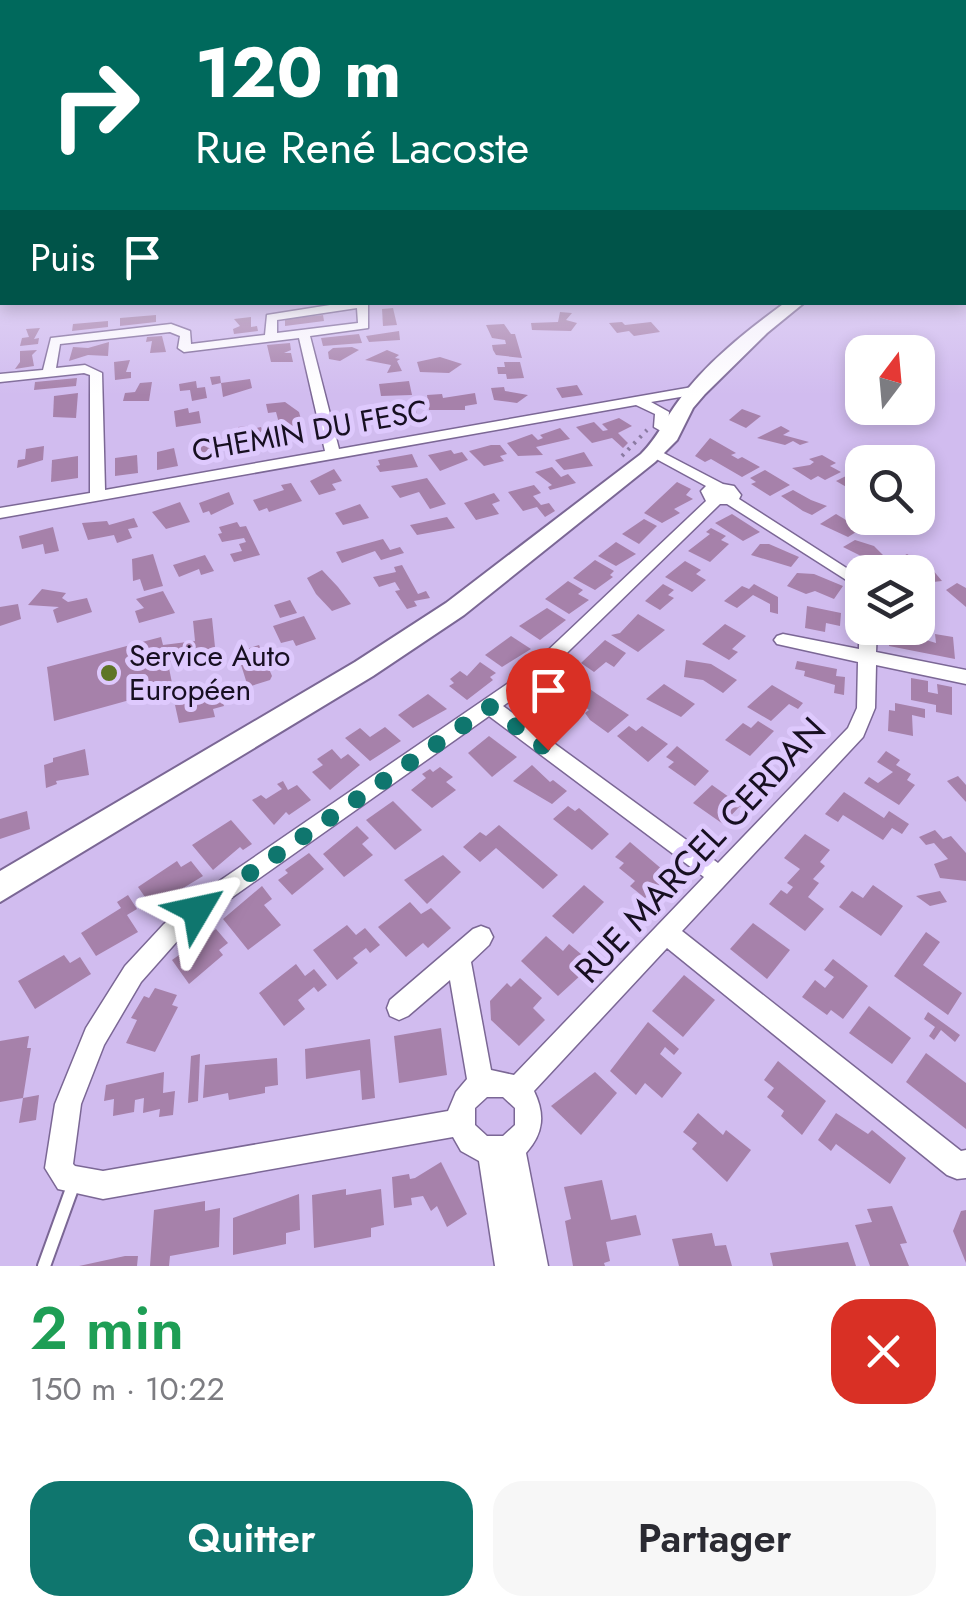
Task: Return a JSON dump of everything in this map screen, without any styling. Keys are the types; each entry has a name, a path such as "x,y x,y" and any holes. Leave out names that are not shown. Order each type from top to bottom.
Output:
{"main road":[{"path":"646,454 659,418 691,398 761,329 793,305"},
{"path":"0,888 394,650 479,591 670,436 691,398"}],"street":[{"path":"270,338 270,316 354,305"},
{"path":"49,373 54,341 171,328 186,334 184,348 270,338 364,326 362,305"},
{"path":"304,334 333,455"},
{"path":"0,378 85,369 96,373 98,497"},
{"name":"CHEMIN DU FESC","path":"0,513 630,403 691,398"},
{"name":"CHEMIN DU FESC","path":"630,403 659,418"},
{"path":"646,454 845,573"},
{"path":"462,1122 103,1185 75,1181 59,1168 68,1104 95,1037 114,1002 153,951 184,920 226,889 490,707 561,651 718,494"},
{"path":"783,640 966,677"},
{"name":"RUE MARCEL CERDAN","path":"517,1090 856,732 866,708 868,645"},
{"path":"490,707 718,876"},
{"path":"668,934 957,1165 966,1164"},
{"path":"400,1008 481,937"},
{"path":"458,958 481,1084"},
{"path":"500,1082 517,1090 528,1109 520,1141 501,1150 478,1147 467,1136 462,1122 466,1100 481,1084 500,1082"},
{"path":"501,1150 510,1266"},
{"path":"501,1150 532,1266"}],"lane":[{"path":"44,1266 75,1181"}],"path":[{"path":"615,462 659,418"}],"building":[{"path":"393,308 397,325 383,326 382,309"},
{"path":"560,312 572,313 566,320 577,323 571,331 532,330 531,323 558,322"},
{"path":"156,315 156,322 120,326 120,318"},
{"path":"323,315 324,321 285,326 285,319"},
{"path":"251,317 251,327 257,326 258,331 234,334 233,329 240,326 234,319"},
{"path":"108,321 108,327 72,331 73,324"},
{"path":"651,322 660,332 634,336 629,331 617,333 609,323"},
{"path":"504,324 515,334 522,358 496,355 493,350 492,345 506,344 505,340 492,338 486,325"},
{"path":"40,328 34,339 39,338 38,344 20,346 22,338 29,337 26,329"},
{"path":"399,331 400,340 369,342 366,336"},
{"path":"359,334 362,343 323,346 321,338"},
{"path":"162,336 166,352 150,353 152,341 146,342 147,337"},
{"path":"109,342 108,356 88,355 69,361 73,347 88,348"},
{"path":"290,343 291,350 284,353 291,353 293,362 271,362 267,345"},
{"path":"333,348 359,350 340,361 329,359 328,352"},
{"path":"37,350 32,355 34,366 15,369 20,351"},
{"path":"387,350 399,355 395,358 400,359 397,361 402,371 387,373 391,365 365,360"},
{"path":"440,357 462,364 449,373 420,372 417,362"},
{"path":"130,360 126,372 131,372 131,378 115,380 114,362"},
{"path":"504,362 520,362 524,378 507,379 506,374 498,374 497,367 505,367"},
{"path":"220,376 221,383 212,385 210,377"},
{"path":"77,378 76,386 34,390 35,382"},
{"path":"250,379 252,388 223,397 221,383"},
{"path":"196,381 197,388 205,387 207,398 192,401 190,390 180,391 179,384"},
{"path":"409,381 412,395 381,396 379,384"},
{"path":"152,382 149,401 123,401 125,393 135,392 140,383"},
{"path":"577,385 583,395 562,398 556,388"},
{"path":"504,387 505,391 528,395 517,403 494,400 491,388"},
{"path":"78,393 76,418 53,417 54,396"},
{"path":"475,393 477,404 465,406 465,410 429,410 427,395 442,394 443,398"},
{"path":"285,402 299,412 303,427 280,427 276,412 268,413 266,404"},
{"path":"415,406 417,415 403,416 404,423 395,424 394,418 366,421 365,413 374,410"},
{"path":"188,408 189,413 199,411 201,423 176,427 174,411"},
{"path":"742,409 761,416 746,428 729,420"},
{"path":"619,418 632,426 618,433 628,443 623,448 612,438 592,443 576,427 594,422 603,431 608,430 602,424"},
{"path":"781,426 790,431 783,435 809,442 785,445 757,438"},
{"path":"238,427 261,427 265,443 242,447"},
{"path":"560,428 570,439 536,447 543,455 518,456 507,443 532,434 538,440 543,438 540,435"},
{"path":"710,438 736,453 731,455 760,467 742,477 711,459 705,462 695,456"},
{"path":"206,439 207,443 216,442 218,455 196,458 193,441"},
{"path":"500,445 507,454 500,456 504,461 484,466 469,451"},
{"path":"44,446 43,460 17,468 18,460 25,459 26,449"},
{"path":"174,448 178,466 157,470 157,452"},
{"path":"451,450 454,454 462,452 468,460 440,471 428,455"},
{"path":"584,452 593,466 564,470 555,460"},
{"path":"412,454 418,467 380,472 376,466 380,465 378,460"},
{"path":"137,455 138,473 115,476 115,458"},
{"path":"822,455 836,463 830,466 841,472 825,480 818,476 811,480 792,468 810,465 814,462 809,459"},
{"path":"78,456 78,478 51,482 52,460"},
{"path":"552,467 561,477 568,474 576,483 550,490 552,485 535,472"},
{"path":"334,469 342,481 332,484 336,490 319,495 310,481"},
{"path":"765,470 790,485 770,496 751,484 756,482 750,478"},
{"path":"427,478 446,504 430,509 419,492 400,498 391,486"},
{"path":"677,482 691,489 686,495 693,499 674,509 680,513 662,523 644,513"},
{"path":"291,483 302,501 269,512 267,508 259,511 253,500 284,490 281,485"},
{"path":"534,485 541,493 533,496 541,505 549,503 555,511 545,517 537,507 523,511 508,492"},
{"path":"793,490 827,506 812,515 803,511 781,496"},
{"path":"229,492 234,504 211,515 209,511 203,513 199,503"},
{"path":"494,493 500,501 492,504 499,514 476,520 464,503"},
{"path":"180,502 190,522 166,529 152,512"},
{"path":"360,504 369,518 343,525 335,513"},
{"path":"732,514 760,532 743,541 715,523"},
{"path":"836,514 845,519 845,535 851,535 848,537 820,524"},
{"path":"447,517 455,528 417,535 410,525"},
{"path":"134,518 138,527 128,529 132,538 117,543 114,535 88,540 82,523 107,521 109,525"},
{"path":"644,519 657,526 639,544 622,534"},
{"path":"237,522 240,527 246,526 260,555 234,562 230,554 242,551 239,544 246,542 244,538 222,542 218,534 222,533 219,527"},
{"path":"53,527 59,551 45,554 43,544 22,549 19,536"},
{"path":"711,528 726,536 721,540 729,544 710,562 688,551 710,534 706,532"},
{"path":"383,539 390,550 400,547 404,553 381,560 375,551 342,563 336,552"},
{"path":"855,540 874,546 883,555 859,555 843,547"},
{"path":"616,542 636,554 616,566 598,556"},
{"path":"760,544 799,557 791,567 751,555"},
{"path":"153,554 163,586 144,591 140,579 133,581 132,559"},
{"path":"205,555 214,571 201,575 199,569 179,577 173,565"},
{"path":"595,560 614,571 610,575 613,577 595,590 573,578"},
{"path":"685,561 701,570 696,574 706,580 692,592 665,577"},
{"path":"402,565 418,594 426,591 430,598 414,601 417,606 407,609 395,591 400,590 395,582 379,587 373,577 396,572 394,567"},
{"path":"322,570 351,604 332,611 316,594 307,578"},
{"path":"797,573 814,574 843,586 834,599 815,591 806,594 787,586"},
{"path":"568,581 583,590 578,594 589,600 569,614 545,599"},
{"path":"957,583 966,588 966,607 946,590"},
{"path":"663,584 674,590 668,595 674,598 660,610 645,601"},
{"path":"754,584 778,597 778,614 770,612 770,604 753,595 737,608 724,601 742,586 749,589"},
{"path":"42,589 66,593 62,598 68,602 87,598 92,612 57,623 53,610 59,607 28,605"},
{"path":"163,591 175,613 139,623 135,611 144,608 136,599"},
{"path":"290,600 297,613 280,618 274,605"},
{"path":"18,604 21,619 0,626 0,607"},
{"path":"807,606 841,613 840,626 826,623 825,632 805,628"},
{"path":"547,608 566,620 540,640 519,626"},
{"path":"638,614 665,630 638,652 611,635 620,633"},
{"path":"304,616 316,639 296,646 293,640 281,643 273,626"},
{"name":"Service Auto Européen","path":"212,618 215,647 168,663 173,688 54,721 47,667 161,637 163,645 195,641 193,621"},
{"path":"725,624 746,636 732,649 738,652 729,660 702,644"},
{"path":"935,634 953,637 955,659 889,646 935,645"},
{"path":"511,636 531,649 502,667 485,655"},
{"path":"605,640 626,653 614,667 606,662 594,672 581,663"},
{"path":"259,645 272,676 248,687 237,652"},
{"path":"686,660 711,664 737,680 723,693 703,680 684,677"},
{"path":"797,661 837,669 836,676 845,677 844,695 834,693 835,685 804,676 805,671 795,669"},
{"path":"480,662 496,673 490,677 493,680 467,700 449,686 454,683 450,679 460,671 467,676"},
{"path":"566,672 629,715 608,733 590,720 585,713 589,710 582,705 574,712 567,707 573,701 564,694 557,700 543,690"},
{"path":"911,678 928,681 928,692 938,694 937,684 952,687 952,715 936,712 936,705 911,700"},
{"path":"664,684 695,704 681,717 646,699"},
{"path":"772,685 803,703 798,709 789,704 771,721 747,707"},
{"path":"220,692 224,706 213,709 215,717 179,723 175,705"},
{"path":"428,694 447,709 413,728 398,715"},
{"path":"895,703 925,709 925,718 912,715 913,736 888,731 889,710 895,711"},
{"path":"758,721 774,731 750,756 725,740 743,723 751,728"},
{"path":"629,726 636,731 642,726 668,744 648,762 617,736"},
{"path":"385,727 401,741 370,761 345,738 360,728 370,737"},
{"path":"489,736 517,757 492,777 468,753"},
{"path":"677,746 709,771 695,786 668,767 674,762 666,757"},
{"path":"85,749 89,775 56,781 57,784 46,788 44,765 53,762 53,758"},
{"path":"332,749 341,759 348,754 360,765 330,790 312,772 323,765 317,759"},
{"path":"886,751 900,760 896,765 911,774 907,780 915,785 899,805 864,783 869,777 878,783 893,772 877,762"},
{"path":"532,765 567,791 552,804 513,781"},
{"path":"440,767 453,777 446,782 456,790 432,808 411,790 426,778 422,774"},
{"path":"958,776 966,785 966,802 947,781"},
{"path":"283,781 288,790 297,785 311,800 289,815 286,812 274,825 252,800 261,795 266,799 282,789 277,784"},
{"path":"712,785 729,797 736,789 755,802 747,810 740,806 723,824 693,803"},
{"path":"844,792 884,818 889,811 909,824 902,834 892,828 883,840 843,815 838,822 825,814"},
{"path":"393,801 422,830 395,850 366,820"},
{"path":"568,806 575,811 579,808 609,834 592,850 553,819"},
{"path":"27,811 30,829 0,839 0,819"},
{"path":"231,820 252,844 243,850 240,847 213,870 192,845"},
{"path":"499,825 558,875 543,889 496,848 480,862 463,847 480,832 486,836"},
{"path":"357,826 369,838 362,844 373,855 344,877 323,854"},
{"path":"935,830 943,839 951,836 966,853 966,881 940,878 934,864 948,859 934,843 926,845 919,837"},
{"path":"805,834 830,850 820,862 825,866 813,879 819,883 808,897 824,909 805,931 769,904 781,890 787,894 793,887 787,883 800,869 784,858"},
{"path":"630,842 670,876 645,898 630,886 635,881 619,868 624,863 615,857"},
{"path":"309,853 324,869 292,895 278,880"},
{"path":"443,855 461,872 427,904 404,880"},
{"path":"177,861 181,867 191,861 203,876 152,907 138,887"},
{"path":"584,885 604,902 573,934 552,916"},
{"path":"873,885 903,906 881,936 839,907 852,891 863,898"},
{"path":"262,886 272,899 264,905 281,925 248,950 223,919"},
{"path":"940,891 947,902 930,906 916,896"},
{"path":"128,895 137,909 127,915 138,932 96,956 81,933 121,908 117,902"},
{"path":"410,902 421,914 431,908 451,928 428,948 423,943 406,957 378,927"},
{"path":"753,923 790,950 767,979 730,949"},
{"path":"347,925 356,935 365,928 380,945 370,953 366,948 353,958 358,963 337,980 313,950"},
{"path":"216,929 228,943 219,950 223,955 189,984 172,960"},
{"path":"926,932 940,942 923,965 962,993 948,1015 894,976"},
{"path":"546,936 563,951 569,944 593,964 558,996 521,961"},
{"path":"64,955 70,963 80,957 91,974 35,1009 18,981"},
{"path":"833,959 868,986 843,1019 831,1010 827,1015 802,997 815,980 825,988 834,977 824,970"},
{"path":"296,964 305,976 314,969 327,985 318,992 314,987 298,1000 305,1009 284,1026 259,993"},
{"path":"684,975 715,1000 683,1037 652,1011"},
{"path":"520,978 542,998 533,1008 545,1020 519,1046 491,1020 490,1001 507,983 511,987"},
{"path":"155,988 177,995 172,1005 178,1007 155,1052 126,1043 137,1020 131,1018 144,996 149,998"},
{"path":"869,1006 911,1038 892,1064 849,1033"},
{"path":"928,1012 960,1035 955,1042 941,1030 934,1040 929,1036 935,1027 924,1019"},
{"path":"648,1022 679,1049 674,1055 665,1047 660,1054 682,1073 662,1098 645,1083 636,1095 610,1071"},
{"path":"441,1028 447,1075 399,1083 394,1036"},
{"path":"29,1036 27,1048 31,1048 23,1098 0,1102 0,1041"},
{"path":"370,1039 375,1098 362,1100 360,1070 306,1079 305,1049"},
{"path":"926,1053 966,1083 966,1129 906,1082"},
{"path":"200,1054 198,1101 188,1103 191,1056"},
{"path":"277,1058 278,1085 265,1087 265,1093 229,1100 228,1093 203,1098 205,1065"},
{"path":"778,1061 826,1101 802,1135 781,1116 784,1111 767,1097 774,1088 764,1080"},
{"path":"164,1072 163,1093 175,1091 173,1115 159,1117 160,1109 143,1113 144,1098 135,1100 134,1112 113,1116 114,1099 104,1101 106,1085"},
{"path":"595,1072 617,1093 581,1135 551,1106"},
{"path":"39,1095 36,1120 19,1123 23,1098"},
{"path":"698,1113 723,1135 726,1130 751,1150 727,1182 692,1149 697,1143 683,1132"},
{"path":"836,1113 868,1134 872,1130 906,1158 890,1184 836,1144 831,1151 818,1140"},
{"path":"441,1162 467,1214 447,1227 437,1206 431,1211 423,1196 411,1198 412,1205 394,1208 392,1177 409,1174 410,1179 415,1178"},
{"path":"602,1180 611,1220 636,1215 641,1235 606,1242 610,1261 605,1266 573,1266 565,1221 571,1219 564,1187"},
{"path":"346,1189 346,1195 381,1189 384,1225 371,1228 371,1237 314,1248 312,1195"},
{"path":"299,1194 300,1230 286,1233 286,1244 233,1255 233,1218"},
{"path":"205,1201 205,1211 220,1208 219,1247 170,1256 169,1266 150,1266 154,1210"},
{"path":"892,1206 907,1243 900,1244 909,1266 870,1266 855,1225 872,1222 867,1209"},
{"path":"966,1210 966,1263 953,1231 961,1211"},
{"path":"712,1233 715,1246 726,1245 732,1266 679,1266 672,1239"},
{"path":"848,1242 856,1266 773,1266 770,1253"},
{"path":"138,1256 137,1266 79,1266"}],"place":[{"name":"Service Auto Européen","path":"109,673"}],"route":[{"path":"197,910 490,707 548,750"}]}
